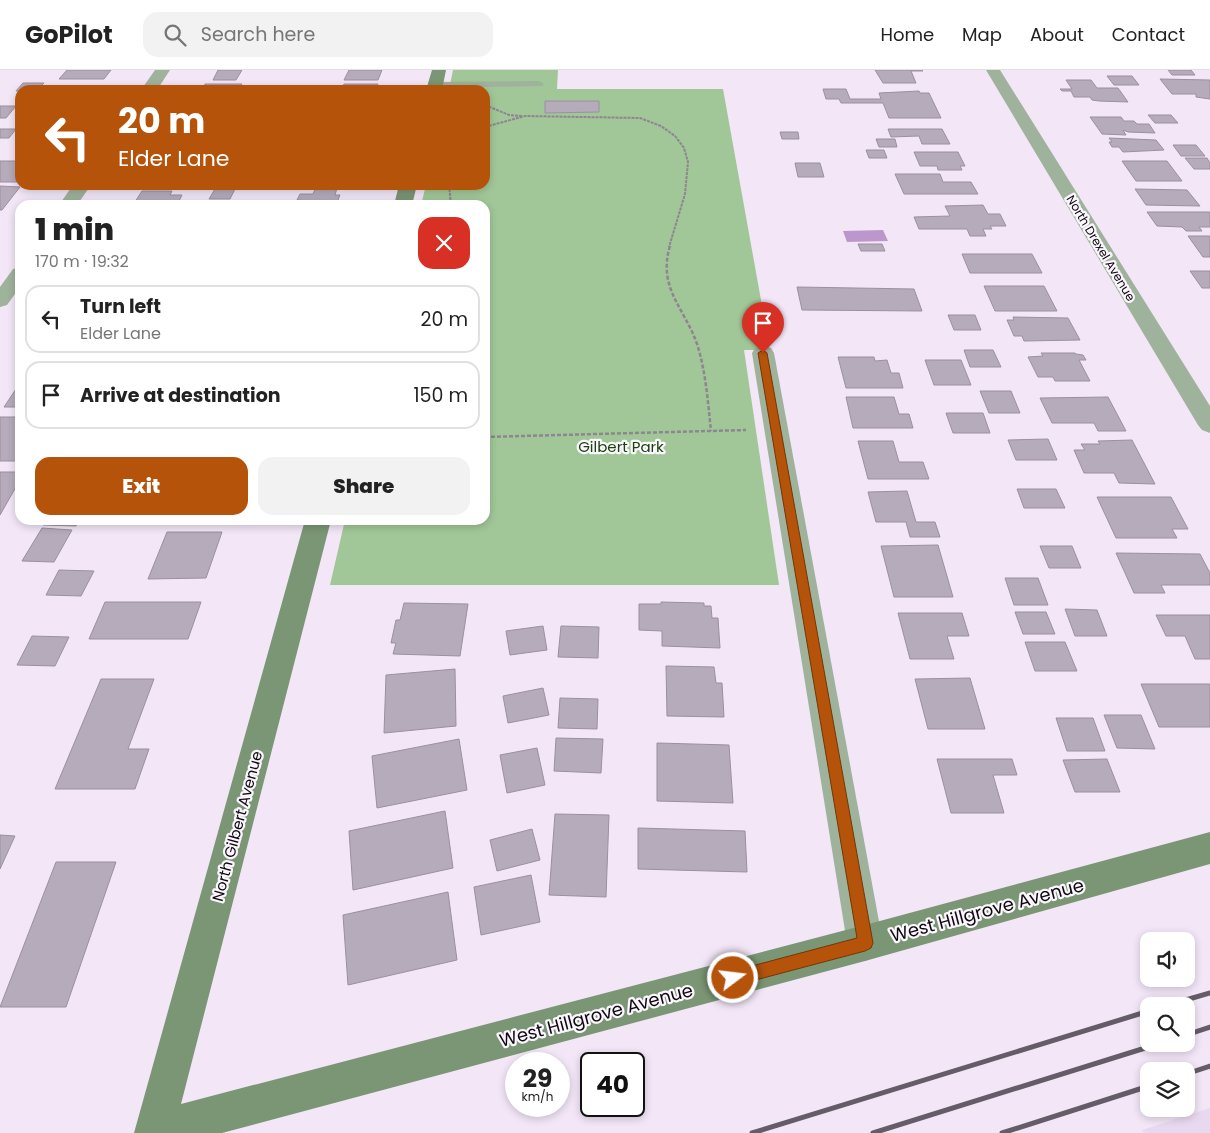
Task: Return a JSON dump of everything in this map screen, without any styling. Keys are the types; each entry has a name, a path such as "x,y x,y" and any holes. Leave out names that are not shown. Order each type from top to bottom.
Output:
{"street":[{"path":"152,85 163,70"},
{"name":"North Drexel Avenue","path":"993,70 1210,425"},
{"path":"0,301 15,280"},
{"path":"0,308 15,308"},
{"path":"763,353 865,943"},
{"name":"North Gilbert Avenue","path":"152,1132 317,525"},
{"name":"West Hillgrove Avenue","path":"152,1132 865,943 1210,848"}],"lane":[{"path":"436,82 539,84"}],"path":[{"path":"490,107 509,114 525,116 640,118 658,124 672,134 685,148 689,164 685,200 666,262 666,278 693,334 702,363 711,431"},
{"path":"490,126 525,116"},
{"path":"490,437 777,430"}],"shaded area":[{"path":"883,230 888,241 847,242 843,231"},
{"path":"1210,1108 1210,1133 1144,1133 1142,1130 1182,1117 1195,1117 1195,1113"}],"green space":[{"name":"Gilbert Park","path":"453,70 558,70 557,89 723,89 770,350 744,350 779,585 330,585 344,525 490,525 490,200 422,200 425,190 490,190 490,85 450,85"}],"building":[{"path":"67,70 111,70 104,79 59,79"},
{"path":"218,70 242,70 236,80 213,80"},
{"path":"349,70 382,70 378,80 344,80"},
{"path":"875,70 923,71 911,71 916,83 883,83"},
{"path":"1168,70 1191,70 1195,75 1172,75"},
{"path":"1107,76 1132,76 1139,85 1114,85"},
{"path":"1160,79 1210,80 1210,99 1196,97 1196,94 1172,94"},
{"path":"1066,80 1091,80 1097,88 1118,88 1128,102 1099,101 1092,100 1090,97 1074,97 1071,91 1062,91 1060,89 1072,89"},
{"path":"23,83 44,83 42,85 21,85"},
{"path":"205,84 242,84 241,85"},
{"path":"344,84 378,84 378,85"},
{"path":"823,89 846,89 850,99 881,99 879,93 919,91 920,93 929,93 941,118 889,118 883,103 841,103 839,99 826,99"},
{"path":"545,101 599,101 599,112 545,113"},
{"path":"0,106 15,106 6,118 0,118"},
{"path":"1148,115 1171,115 1178,123 1155,123"},
{"path":"1090,117 1121,117 1124,121 1149,124 1155,133 1128,132 1123,130 1126,135 1102,134"},
{"path":"0,129 15,129 9,138 0,138"},
{"path":"888,129 942,129 950,144 922,144 919,136 891,137"},
{"path":"780,132 798,132 799,139 782,139"},
{"path":"1109,138 1156,140 1164,150 1123,152 1119,147 1112,147 1109,142 1112,142"},
{"path":"876,139 895,139 897,147 879,147"},
{"path":"1173,145 1196,145 1205,156 1181,156"},
{"path":"866,150 884,150 887,158 869,158"},
{"path":"914,152 958,152 965,166 960,166 962,170 938,170 937,166 920,166"},
{"path":"1185,158 1207,158 1210,163 1210,169 1194,169"},
{"path":"0,161 15,161 15,182 0,182"},
{"path":"1122,161 1167,161 1182,181 1136,181"},
{"path":"795,163 820,163 824,177 798,177"},
{"path":"895,174 940,174 943,182 971,182 978,194 904,194"},
{"path":"0,186 15,187 15,190 18,190 0,210"},
{"path":"1135,189 1187,190 1200,206 1146,205"},
{"path":"214,190 234,190 230,199 209,199"},
{"path":"315,190 336,190 335,195 340,195 338,200 297,200 300,194 313,194"},
{"path":"142,191 172,191 170,195 182,195 180,200 136,200"},
{"path":"983,205 988,214 1000,214 1006,226 990,226 992,229 983,229 986,236 970,236 967,229 919,229 914,217 950,216 945,206"},
{"path":"1147,212 1210,212 1210,227 1199,227 1202,231 1186,231 1182,227 1157,226"},
{"path":"1188,236 1210,236 1210,257 1203,257"},
{"path":"858,244 882,244 885,251 861,251"},
{"path":"962,254 1032,254 1042,273 970,273"},
{"path":"1190,271 1210,271 1210,288 1202,288"},
{"path":"984,286 1044,286 1057,311 995,311"},
{"path":"797,287 914,289 922,311 802,310"},
{"path":"948,315 975,315 981,330 954,330"},
{"path":"1013,317 1068,318 1080,340 1024,341 1022,336 1014,336 1007,320 1014,320"},
{"path":"964,350 993,350 1001,367 970,367"},
{"path":"1041,353 1075,353 1083,355 1086,360 1079,360 1090,381 1055,381 1053,377 1038,377 1028,357 1043,356"},
{"path":"838,357 874,357 875,361 887,360 891,373 899,373 903,388 846,388"},
{"path":"925,360 961,360 971,385 934,385"},
{"path":"15,390 15,407 4,407"},
{"path":"980,391 1011,391 1020,413 989,413"},
{"path":"846,397 894,397 899,414 909,414 913,428 853,428"},
{"path":"1108,397 1126,431 1098,431 1094,423 1052,423 1040,398"},
{"path":"946,413 983,413 990,433 953,433"},
{"path":"0,417 15,417 15,461 0,461"},
{"path":"1048,439 1057,460 1016,460 1008,440"},
{"path":"1132,440 1155,484 1119,483 1114,473 1084,473 1074,450 1085,450 1081,444 1100,444 1098,441"},
{"path":"858,441 893,441 899,462 923,462 929,479 868,479"},
{"path":"0,472 15,472 15,489 0,515"},
{"path":"1017,489 1056,489 1065,508 1024,508"},
{"path":"907,491 916,522 935,522 940,537 910,537 906,522 876,522 868,492"},
{"path":"1097,497 1171,497 1188,529 1172,529 1177,538 1116,538"},
{"path":"43,525 76,525 76,526"},
{"path":"42,528 72,530 54,562 22,561"},
{"path":"167,532 222,532 206,578 148,579"},
{"path":"938,545 953,597 894,597 881,546"},
{"path":"1040,546 1072,546 1081,568 1049,568"},
{"path":"1116,553 1200,554 1210,573 1210,585 1161,585 1165,593 1134,593"},
{"path":"59,570 94,571 81,596 46,595"},
{"path":"1005,578 1038,578 1048,605 1014,605"},
{"path":"105,602 201,602 188,639 89,639"},
{"path":"661,602 704,603 704,606 711,606 712,618 718,618 720,648 662,646 662,631 639,630 639,604 661,604"},
{"path":"404,603 468,604 460,656 393,654 396,643 391,643 396,620 400,620"},
{"path":"1065,609 1097,610 1107,636 1075,636"},
{"path":"1015,612 1046,612 1055,634 1023,634"},
{"path":"898,613 962,613 969,636 947,636 954,659 910,659"},
{"path":"1156,615 1210,615 1210,659 1195,659 1185,636 1166,636"},
{"path":"543,626 547,650 510,655 506,631"},
{"path":"561,626 599,627 598,658 558,657"},
{"path":"32,636 69,637 55,666 17,665"},
{"path":"1025,642 1065,642 1077,671 1035,671"},
{"path":"666,666 714,667 716,683 722,683 724,717 667,716"},
{"path":"455,669 456,726 384,733 386,675"},
{"path":"970,678 985,729 928,729 915,679"},
{"path":"101,679 154,679 128,749 149,749 135,789 55,789"},
{"path":"1141,684 1210,684 1210,727 1159,727"},
{"path":"543,688 549,715 508,723 503,696"},
{"path":"560,698 598,699 597,729 558,728"},
{"path":"1104,715 1141,715 1155,749 1117,748"},
{"path":"1056,718 1093,718 1105,751 1067,751"},
{"path":"556,738 603,739 601,773 554,771"},
{"path":"459,739 467,790 377,808 372,756"},
{"path":"657,743 729,745 733,803 657,801"},
{"path":"537,748 545,785 507,793 500,755"},
{"path":"937,759 1012,759 1017,775 993,775 1004,813 951,813"},
{"path":"1107,759 1120,792 1075,792 1063,760"},
{"path":"445,811 453,868 353,890 349,831"},
{"path":"555,814 609,815 606,897 549,895"},
{"path":"638,828 745,831 747,872 638,869"},
{"path":"532,829 540,860 497,871 490,840"},
{"path":"0,835 15,836 0,869"},
{"path":"56,862 116,862 66,1007 0,1007"},
{"path":"531,875 540,922 481,935 474,887"},
{"path":"448,892 457,960 348,985 343,915"}],"railway":[{"path":"1195,997 1210,993"},
{"path":"752,1133 1140,1014"},
{"path":"1195,1032 1210,1027"},
{"path":"873,1133 1140,1050"},
{"path":"1195,1071 1210,1066"},
{"path":"1002,1133 1140,1089"}],"route":[{"path":"733,978 865,943 763,353"}]}
